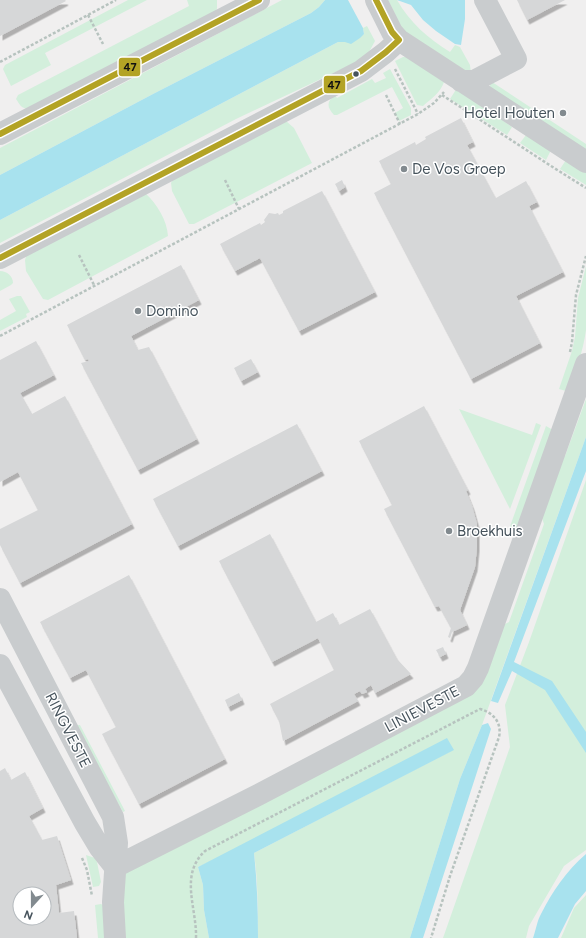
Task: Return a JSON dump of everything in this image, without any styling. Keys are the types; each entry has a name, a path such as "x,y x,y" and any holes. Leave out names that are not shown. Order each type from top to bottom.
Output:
{"street":[{"path":"0,134 259,0"},
{"path":"376,0 392,32 399,40 586,162"},
{"path":"461,81 474,80 520,58 485,0"},
{"path":"0,258 361,71 399,40"},
{"name":"LINIEVESTE","path":"115,867 258,795 466,686 478,668 577,360"},
{"name":"RINGVESTE","path":"0,599 113,817 118,843 113,902 115,938"},
{"name":"RINGVESTE","path":"0,665 85,823 100,848 115,867"}],"path":[{"path":"0,62 116,0"},
{"path":"88,15 103,44"},
{"path":"0,336 426,110 442,95 448,86 461,81"},
{"path":"386,95 400,124"},
{"path":"442,95 586,188"},
{"path":"225,180 239,209"},
{"path":"79,255 94,285"},
{"path":"577,360 572,342 576,295 586,256"},
{"path":"196,938 190,878 198,857 480,709 488,711 495,717 501,730 450,876 431,938"},
{"path":"93,901 87,870 80,855 100,848"}],"green space":[{"path":"128,0 147,0 45,53 51,65 11,86 3,69 5,65"},
{"path":"187,0 217,0 216,12 28,109 22,107 16,99 18,95 189,6"},
{"path":"282,0 325,0 311,13 0,175 0,148"},
{"path":"388,0 397,0 408,16 420,29 450,52 455,45 460,47 470,65 471,73 466,73 403,35"},
{"path":"367,26 375,41 369,52 357,62 236,119 0,243 0,220 338,42 345,42 364,34 363,28"},
{"path":"403,57 407,57 444,82 443,86 438,92 423,106 417,105 395,61"},
{"path":"390,69 411,108 411,115 399,121 395,113 403,108 392,87 337,115 334,115 328,105 330,100 335,95 337,98 372,79 375,83 386,78 383,73"},
{"path":"492,82 586,144 586,152 490,87"},
{"path":"457,88 512,127 507,135 450,99"},
{"path":"286,121 294,128 312,163 194,224 189,224 172,191 171,183 176,173"},
{"path":"526,135 551,150 546,160 520,143"},
{"path":"566,160 586,171 586,185 560,169"},
{"path":"145,193 154,202 161,213 166,224 168,236 48,300 43,299 26,271 25,260 29,248"},
{"path":"586,266 586,330 579,361 566,391 559,389 572,351 575,337 578,298"},
{"path":"0,271 9,274 13,283 0,291"},
{"path":"21,296 30,312 26,314 27,317 0,331 0,320 16,311 9,299"},
{"path":"586,399 586,437 482,725 460,779 410,938 258,938 258,906 254,853 453,750 198,867 203,885 204,910 209,938 125,938 120,885 124,875 128,871 476,687 501,626 509,622 544,524 541,515 562,455 565,456"},
{"path":"459,409 532,435 536,423 541,425 510,509"},
{"path":"546,426 553,430 518,531 514,533 508,532"},
{"path":"586,480 586,850 564,866 529,926 526,938 443,938 510,747 505,705 529,642"},
{"path":"80,725 125,811 123,812 76,728"},
{"path":"86,855 95,858 97,862 101,882 99,886 93,887"},
{"path":"586,895 586,938 561,938 574,908"},
{"path":"101,904 104,906 107,938 98,938 95,905"}],"water":[{"path":"325,0 348,0 363,28 364,34 351,44 338,42 0,220 0,175 311,13"},
{"path":"397,0 465,0 465,19 461,45 455,44 436,31 423,20 411,5"},
{"path":"586,437 586,471 514,662 552,681 586,732 586,753 545,690 512,671 498,703 491,701"},
{"path":"488,723 491,729 423,938 410,938 460,779 482,725"},
{"path":"447,738 454,750 254,853 258,938 209,938 204,910 203,885 198,867"},
{"path":"586,854 586,891 575,904 558,938 533,938 545,906 555,890 572,867"}],"building":[{"path":"0,0 65,0 66,1 0,36"},
{"path":"517,0 565,0 527,20"},
{"path":"461,118 473,142 467,145 496,198 526,181 537,202 529,206 563,272 516,296 540,343 471,379 374,193 391,184 379,161 415,142 416,145 426,139 425,137"},
{"path":"342,180 345,187 339,191 335,184"},
{"path":"322,191 375,292 299,331 260,258 235,271 220,244 260,223 261,225 265,222 264,220 269,213 278,213 279,215 283,213 283,211"},
{"path":"181,265 199,300 131,336 138,350 149,347 197,439 138,470 81,363 89,361 88,359 85,360 67,325"},
{"path":"36,341 54,375 20,393 32,414 65,396 132,524 20,583 0,545 0,529 38,510 18,472 0,482 0,360"},
{"path":"251,359 258,372 241,381 234,368"},
{"path":"424,406 468,490 466,491 477,524 475,567 460,610 467,625 452,632 450,638 448,637 451,628 439,606 435,607 384,509 392,505 359,441"},
{"path":"297,424 322,471 178,546 153,499"},
{"path":"270,534 316,622 333,613 339,625 370,609 397,659 411,674 375,693 371,685 365,689 367,692 362,694 360,691 354,694 358,701 283,741 279,721 270,704 334,670 318,638 272,662 219,561"},
{"path":"129,575 225,759 139,804 102,734 116,727 86,670 70,678 40,622"},
{"path":"443,647 446,654 440,657 436,650"},
{"path":"239,693 242,700 228,707 225,700"},
{"path":"5,768 11,780 25,772 43,808 29,816 42,840 57,836 71,880 56,885 59,913 74,911 77,938 0,938 0,771"}],"transit line":[{"name":"47","path":"0,134 259,0"},
{"name":"47","path":"0,258 361,71 399,40 392,32 376,0"}],"place":[{"name":"Hotel Houten","path":"563,113"},
{"name":"De Vos Groep","path":"404,169"},
{"name":"Domino","path":"138,311"},
{"name":"Broekhuis","path":"449,531"}]}
